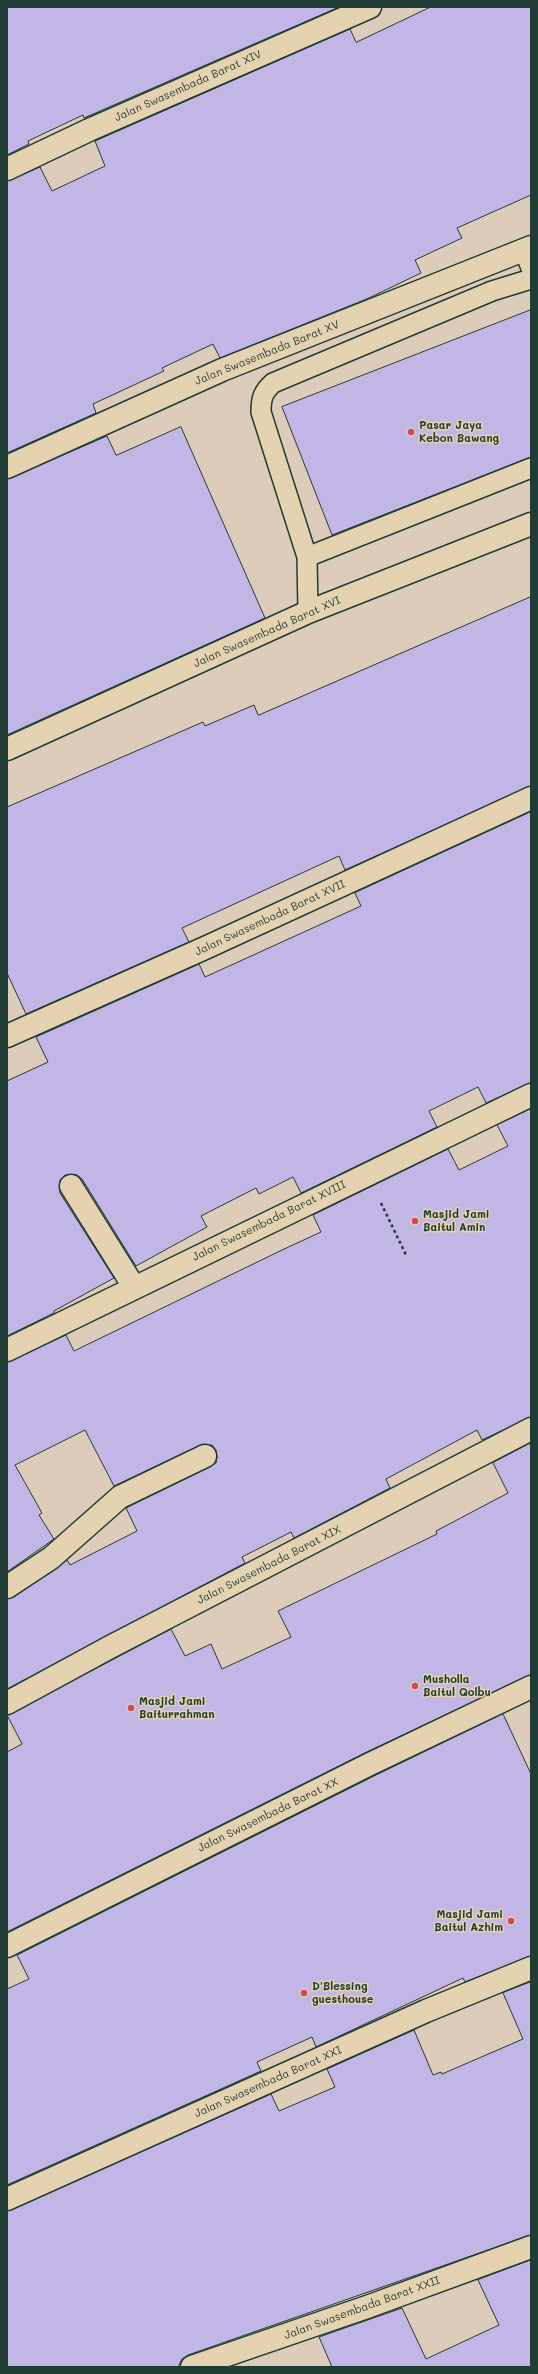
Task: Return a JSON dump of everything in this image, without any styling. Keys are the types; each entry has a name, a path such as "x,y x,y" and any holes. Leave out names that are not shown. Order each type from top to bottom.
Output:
{"street":[{"name":"Jalan Swasembada Barat XIV","path":"7,169 89,130 370,7"},
{"name":"Jalan Swasembada Barat XV","path":"7,467 222,370 529,255"},
{"name":"Jalan Swasembada Barat XVI","path":"7,749 308,612 531,524"},
{"name":"Jalan Swasembada Barat XVII","path":"7,1036 205,948 531,798"},
{"name":"Jalan Swasembada Barat XVIII","path":"7,1350 531,1095"},
{"path":"71,1186 134,1287"},
{"name":"Jalan Swasembada Barat XIX","path":"8,1699 531,1429"},
{"path":"7,1587 51,1558 120,1497 205,1456"},
{"name":"Jalan Swasembada Barat XX","path":"7,1946 349,1774 531,1687"},
{"name":"Jalan Swasembada Barat XXI","path":"7,2199 426,2011 531,1968"},
{"name":"Jalan Swasembada Barat XXII","path":"192,2367 367,2307 531,2247"}],"lane":[{"path":"308,612 307,557 262,412 261,399 265,390 273,383 492,290 531,279"},
{"path":"307,557 531,468"}],"path":[{"path":"366,1174 407,1257"}],"building":[{"path":"7,7 339,7 84,118 83,115 28,141 29,144 7,155"},
{"path":"431,7 531,7 531,195 457,228 462,238 415,260 421,273 369,298 220,358 213,344 162,368 164,371 93,404 96,413 7,453 7,181 40,167 52,191 105,166 95,141 350,29 356,42"},
{"name":"Pasar Jaya Kebon Bawang","path":"531,310 531,457 332,535 282,407"},
{"path":"181,427 265,618 7,735 7,479 107,436 116,455"},
{"path":"531,597 531,786 345,870 339,856 182,928 189,942 26,1014 7,973 7,807 203,722 205,726 254,705 258,715"},
{"path":"531,812 531,1083 486,1103 478,1087 429,1111 437,1127 301,1193 293,1177 259,1194 256,1188 201,1216 207,1227 136,1266 82,1179 77,1175 65,1175 60,1180 60,1193 114,1278 54,1311 54,1313 7,1336 7,1081 48,1062 36,1037 199,964 205,977 361,906 355,893"},
{"path":"531,1109 531,1417 482,1440 477,1430 386,1479 390,1488 294,1538 291,1532 242,1557 245,1563 7,1689 7,1599 14,1597 67,1560 70,1565 137,1531 126,1508 210,1467 216,1463 217,1457 216,1450 212,1445 200,1445 114,1486 85,1430 15,1465 42,1513 39,1515 54,1539 7,1572 7,1362 66,1335 74,1351 321,1232 313,1215 448,1149 459,1170 508,1146 497,1125"},
{"path":"531,1443 531,1675 365,1753 7,1932 7,1752 22,1744 7,1715 171,1629 185,1656 211,1644 222,1669 291,1637 278,1611 437,1534 436,1531 508,1493 493,1463"},
{"path":"503,1714 531,1774 531,1956 465,1982 463,1978 316,2047 312,2037 257,2062 261,2071 7,2185 7,1989 29,1979 17,1955 376,1775"},
{"path":"531,1982 531,2235 188,2355 182,2359 178,2367 7,2367 7,2211 271,2094 279,2111 335,2087 327,2069 414,2030 433,2075 441,2072 442,2074 523,2039 503,1993"},
{"path":"531,2260 531,2367 332,2367 319,2337 402,2308 426,2359 499,2325 478,2280"}],"place":[{"name":"Pasar Jaya Kebon Bawang","path":"411,432"},
{"name":"Masjid Jami Baitul Amin","path":"415,1221"},
{"name":"Musholla Baitul Qolbu","path":"415,1686"},
{"name":"Masjid Jami Baiturrahman","path":"131,1708"},
{"name":"Masjid Jami Baitul Azhim","path":"511,1921"},
{"name":"D'Blessing guesthouse","path":"304,1993"}]}
